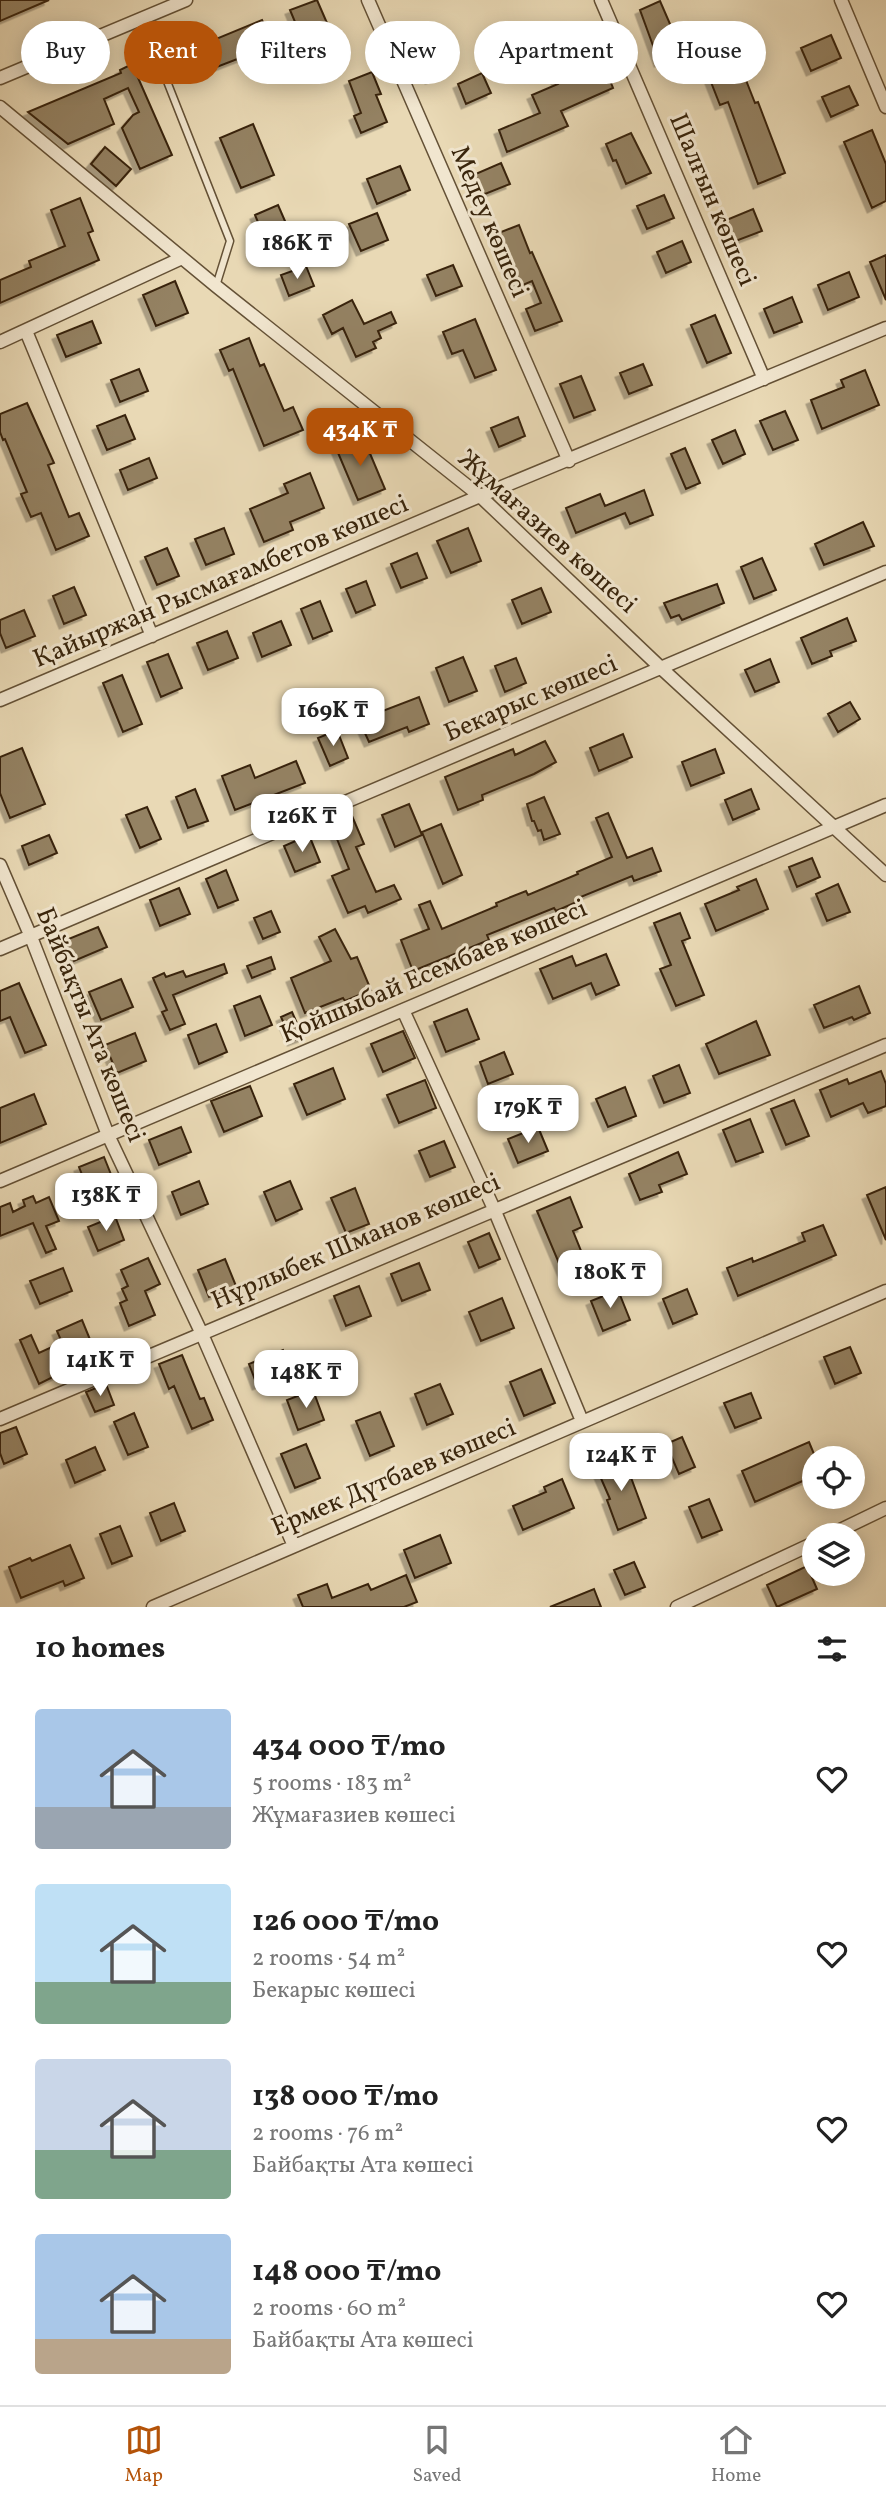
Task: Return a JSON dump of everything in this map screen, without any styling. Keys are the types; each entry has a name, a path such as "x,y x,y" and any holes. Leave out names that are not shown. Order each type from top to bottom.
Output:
{"street":[{"path":"0,78 186,0"},
{"name":"Медеу көшесі","path":"368,0 569,461"},
{"name":"Шалғын көшесі","path":"601,0 764,379"},
{"path":"841,0 886,107"},
{"name":"Жұмағазиев көшесі","path":"0,107 216,286 480,496 661,668 886,875"},
{"path":"0,342 182,258"},
{"name":"Қайыржан Рысмағамбетов көшесі","path":"0,700 480,496 886,328"},
{"path":"26,331 152,636"},
{"name":"Бекарыс көшесі","path":"0,950 886,572"},
{"name":"Қойшыбай Есембаев көшесі","path":"0,1181 886,805"},
{"name":"Байбақты Ата көшесі","path":"0,865 108,1135 201,1332 294,1546"},
{"path":"403,1010 494,1209 582,1421"},
{"name":"Нұрлыбек Шманов көшесі","path":"0,1419 886,1045"},
{"name":"Ермек Дүтбаев көшесi","path":"153,1607 886,1291"},
{"path":"855,1523 886,1508"},
{"path":"677,1607 802,1548"}],"lane":[{"path":"142,18 230,241 216,286"}],"building":[{"path":"0,0 49,0 0,21"},
{"path":"317,0 326,21 295,21 290,10"},
{"path":"660,1 669,21 652,21 652,43 640,10"},
{"path":"236,31 236,60 222,65 222,37"},
{"path":"831,35 841,58 811,71 801,48"},
{"path":"124,68 124,84 141,84 172,155 140,169 122,128 139,112 128,88 104,99 114,124 68,144 28,112 95,84 110,84 110,78 121,73 120,70"},
{"path":"365,75 365,84 377,84 381,94 376,95 387,122 361,133 354,116 361,113 351,80"},
{"path":"474,77 474,84 487,84 491,93 466,104 458,84"},
{"path":"558,84 611,84 613,88 561,111 568,126 507,152 499,130 540,113 532,95"},
{"path":"712,84 748,84 755,103 758,102 785,173 758,184 728,102 720,105"},
{"path":"849,86 858,105 831,117 822,97"},
{"path":"253,124 274,175 241,188 220,138"},
{"path":"872,130 886,164 886,201 872,208 844,142"},
{"path":"631,133 651,173 626,184 606,144"},
{"path":"105,147 131,169 116,186 91,164"},
{"path":"501,163 510,184 480,196 471,176"},
{"path":"400,166 410,190 377,204 367,179"},
{"path":"664,195 674,218 647,229 637,206"},
{"path":"80,198 93,231 88,233 99,260 0,303 0,280 31,267 29,261 65,246 51,210"},
{"path":"278,205 288,228 264,237 255,215"},
{"path":"753,209 762,231 733,242 724,221"},
{"path":"377,213 388,240 361,251 349,224"},
{"path":"519,225 562,321 535,331 526,309 541,303 532,281 516,288 496,234"},
{"path":"682,241 691,262 666,273 657,252"},
{"path":"886,255 886,300 870,262"},
{"path":"453,265 462,286 436,296 427,275"},
{"path":"306,266 314,286 289,296 281,275"},
{"path":"849,272 859,297 828,310 818,285"},
{"path":"175,281 188,313 156,326 143,295"},
{"path":"792,297 802,322 774,333 764,309"},
{"path":"352,300 364,324 391,312 396,323 378,331 381,338 373,342 376,348 356,357 343,328 332,334 323,315"},
{"path":"715,315 731,353 707,363 691,325"},
{"path":"475,319 496,370 475,378 463,350 452,354 443,332"},
{"path":"92,321 101,343 66,357 57,335"},
{"path":"249,338 260,366 264,364 284,411 293,407 303,430 264,446 233,369 229,371 220,350"},
{"path":"643,364 652,385 629,394 620,373"},
{"path":"139,369 148,391 120,402 111,380"},
{"path":"865,370 879,405 822,429 811,400 844,387 841,380"},
{"path":"581,376 595,410 574,418 560,384"},
{"path":"27,403 54,463 48,465 69,517 79,513 89,536 56,550 41,513 31,517 21,494 27,492 0,432 0,414"},
{"path":"785,411 798,440 773,450 760,421"},
{"path":"125,415 135,439 107,450 97,426"},
{"path":"518,417 525,436 499,447 491,428"},
{"path":"735,430 745,454 723,464 712,440"},
{"path":"363,437 385,489 358,500 336,448"},
{"path":"685,448 700,483 686,489 671,454"},
{"path":"149,458 157,478 128,490 120,470"},
{"path":"310,473 324,508 290,522 293,530 264,542 250,509 288,493 284,484"},
{"path":"644,490 653,515 630,524 625,513 576,533 566,508 600,494 605,506"},
{"path":"863,522 874,546 824,565 815,544"},
{"path":"224,528 234,554 206,565 195,539"},
{"path":"468,528 481,561 451,573 437,541"},
{"path":"167,548 179,576 157,585 145,557"},
{"path":"417,553 427,578 401,588 391,564"},
{"path":"762,558 776,590 754,599 741,567"},
{"path":"366,581 375,605 356,613 346,589"},
{"path":"717,584 724,603 682,620 679,615 671,618 664,603"},
{"path":"74,587 86,615 64,624 53,596"},
{"path":"541,588 551,612 522,624 512,600"},
{"path":"320,601 332,631 313,639 301,609"},
{"path":"24,610 35,636 6,648 0,633 0,620"},
{"path":"847,618 856,641 830,651 832,656 812,664 801,638"},
{"path":"281,621 291,645 262,657 253,633"},
{"path":"227,631 238,658 208,670 197,643"},
{"path":"168,654 182,688 161,697 147,662"},
{"path":"463,657 477,691 449,702 436,668"},
{"path":"516,658 526,683 505,692 495,666"},
{"path":"770,659 779,682 755,692 745,670"},
{"path":"122,675 142,724 123,732 103,683"},
{"path":"419,697 429,724 409,732 407,727 369,742 359,720"},
{"path":"850,702 860,719 838,732 828,714"},
{"path":"337,730 348,758 330,766 318,738"},
{"path":"623,734 632,757 599,771 590,748"},
{"path":"545,741 556,762 482,795 483,800 458,810 445,777 513,749 515,755"},
{"path":"22,748 45,804 10,818 0,793 0,757"},
{"path":"715,749 724,773 691,786 682,762"},
{"path":"296,761 305,783 235,810 222,776 250,765 255,778"},
{"path":"195,789 208,821 188,828 176,797"},
{"path":"751,789 759,809 733,820 725,800"},
{"path":"544,797 560,834 544,840 541,830 538,831 532,821 527,804"},
{"path":"409,804 422,835 395,847 382,815"},
{"path":"147,807 161,839 140,848 126,815"},
{"path":"608,813 627,858 652,848 661,871 634,881 632,876 578,898 579,901 556,911 554,908 487,935 489,940 413,971 401,940 429,929 419,905 430,901 442,929 497,906 496,903 526,891 528,895 578,874 577,872 612,857 596,818"},
{"path":"352,816 364,844 356,847 376,892 394,885 401,899 368,913 365,906 348,913 332,876 349,869 331,824"},
{"path":"441,824 462,875 443,884 422,832"},
{"path":"49,835 57,853 29,865 22,846"},
{"path":"309,835 320,862 295,872 284,846"},
{"path":"812,858 820,877 797,887 789,867"},
{"path":"226,870 238,900 218,908 206,879"},
{"path":"756,879 768,909 716,931 705,904 739,890 737,887"},
{"path":"838,884 850,912 827,921 816,894"},
{"path":"179,888 190,914 160,926 150,900"},
{"path":"271,911 280,932 263,939 254,918"},
{"path":"680,913 690,938 682,941 704,995 676,1006 660,969 671,965 654,923"},
{"path":"98,927 107,947 74,961 66,940"},
{"path":"335,929 351,959 357,957 371,990 305,1013 291,978 331,961 319,937"},
{"path":"606,954 619,985 596,995 591,983 553,999 540,969 572,956 576,966"},
{"path":"271,957 275,969 252,978 247,966"},
{"path":"224,964 227,973 173,995 185,1024 170,1030 162,1012 167,1010 153,978 164,973 166,977 183,971 186,977"},
{"path":"121,979 133,1007 101,1020 89,992"},
{"path":"19,983 46,1045 25,1053 10,1017 0,1021 0,991"},
{"path":"859,986 870,1013 824,1028 814,1005"},
{"path":"260,996 272,1025 245,1036 234,1006"},
{"path":"467,1009 479,1039 446,1052 434,1022"},
{"path":"292,1012 303,1037 292,1041 281,1017"},
{"path":"756,1021 770,1055 719,1074 706,1044"},
{"path":"216,1024 227,1052 199,1064 188,1035"},
{"path":"403,1031 415,1058 383,1072 371,1044"},
{"path":"135,1033 146,1061 117,1073 105,1045"},
{"path":"504,1052 513,1074 488,1084 480,1062"},
{"path":"679,1065 690,1093 664,1103 653,1076"},
{"path":"333,1068 345,1099 307,1115 294,1084"},
{"path":"881,1071 886,1084 886,1106 868,1113 863,1103 831,1117 820,1090 847,1079 849,1084"},
{"path":"425,1080 436,1108 399,1123 387,1095"},
{"path":"250,1086 262,1116 224,1132 211,1101"},
{"path":"625,1087 636,1116 608,1127 596,1099"},
{"path":"34,1094 46,1124 0,1143 0,1108"},
{"path":"794,1100 809,1136 786,1145 771,1109"},
{"path":"750,1119 763,1152 736,1162 723,1130"},
{"path":"181,1127 191,1152 159,1165 149,1140"},
{"path":"538,1127 548,1151 518,1163 508,1139"},
{"path":"444,1141 455,1167 430,1177 419,1151"},
{"path":"678,1152 687,1174 659,1185 662,1192 640,1200 629,1174"},
{"path":"104,1157 114,1182 89,1192 79,1167"},
{"path":"199,1181 208,1204 181,1215 172,1192"},
{"path":"290,1181 302,1209 276,1221 264,1192"},
{"path":"886,1187 886,1240 867,1195"},
{"path":"355,1188 369,1224 346,1233 331,1198"},
{"path":"33,1196 36,1203 49,1197 59,1221 46,1226 56,1249 46,1253 33,1223 0,1236 0,1207 10,1203 13,1212 25,1206 23,1200"},
{"path":"570,1197 582,1227 573,1231 592,1278 569,1287 537,1211"},
{"path":"115,1216 124,1240 98,1251 88,1227"},
{"path":"823,1225 836,1255 738,1296 727,1268 752,1258 753,1262 805,1241 802,1233"},
{"path":"489,1233 500,1259 479,1268 468,1242"},
{"path":"148,1258 160,1284 145,1291 155,1315 129,1326 120,1303 127,1300 122,1289 128,1286 121,1270"},
{"path":"225,1259 236,1286 209,1297 198,1270"},
{"path":"419,1263 430,1290 402,1301 391,1274"},
{"path":"63,1268 72,1291 40,1304 30,1281"},
{"path":"359,1286 371,1316 346,1326 334,1296"},
{"path":"687,1289 697,1314 673,1324 663,1299"},
{"path":"618,1290 630,1320 603,1331 591,1301"},
{"path":"502,1298 514,1328 481,1341 469,1312"},
{"path":"82,1320 91,1342 66,1352 57,1331"},
{"path":"31,1335 39,1353 54,1346 65,1371 39,1384 20,1340"},
{"path":"850,1347 861,1373 835,1384 824,1357"},
{"path":"283,1350 291,1371 257,1385 249,1364"},
{"path":"182,1355 200,1399 204,1398 213,1420 192,1429 174,1386 169,1389 159,1364"},
{"path":"541,1369 555,1403 524,1416 510,1382"},
{"path":"106,1384 114,1405 95,1412 86,1392"},
{"path":"440,1384 453,1414 427,1425 415,1394"},
{"path":"313,1390 324,1420 298,1430 287,1400"},
{"path":"751,1393 761,1418 735,1428 724,1403"},
{"path":"380,1412 394,1446 370,1456 356,1421"},
{"path":"134,1413 148,1447 128,1455 114,1422"},
{"path":"16,1427 27,1454 4,1464 0,1453 0,1433"},
{"path":"682,1437 695,1467 679,1474 666,1444"},
{"path":"809,1442 811,1446 802,1446 802,1481 755,1502 742,1471"},
{"path":"306,1444 320,1478 295,1488 281,1454"},
{"path":"95,1447 105,1470 75,1483 66,1460"},
{"path":"623,1456 646,1518 618,1530 607,1500 610,1499 596,1467"},
{"path":"562,1479 574,1508 523,1530 513,1506 546,1492 544,1487"},
{"path":"709,1499 722,1530 702,1538 689,1507"},
{"path":"174,1503 185,1531 161,1541 150,1513"},
{"path":"120,1526 132,1556 112,1564 100,1534"},
{"path":"440,1535 451,1563 415,1578 404,1550"},
{"path":"70,1545 84,1578 65,1586 63,1581 21,1598 9,1567 30,1558 32,1561"},
{"path":"634,1562 645,1587 625,1595 614,1570"},
{"path":"802,1568 802,1586 816,1586 817,1589 777,1607 767,1585"},
{"path":"406,1575 417,1602 404,1607 303,1607 298,1595 327,1584 332,1598 368,1584 371,1590"},
{"path":"594,1589 601,1607 550,1607"}]}
